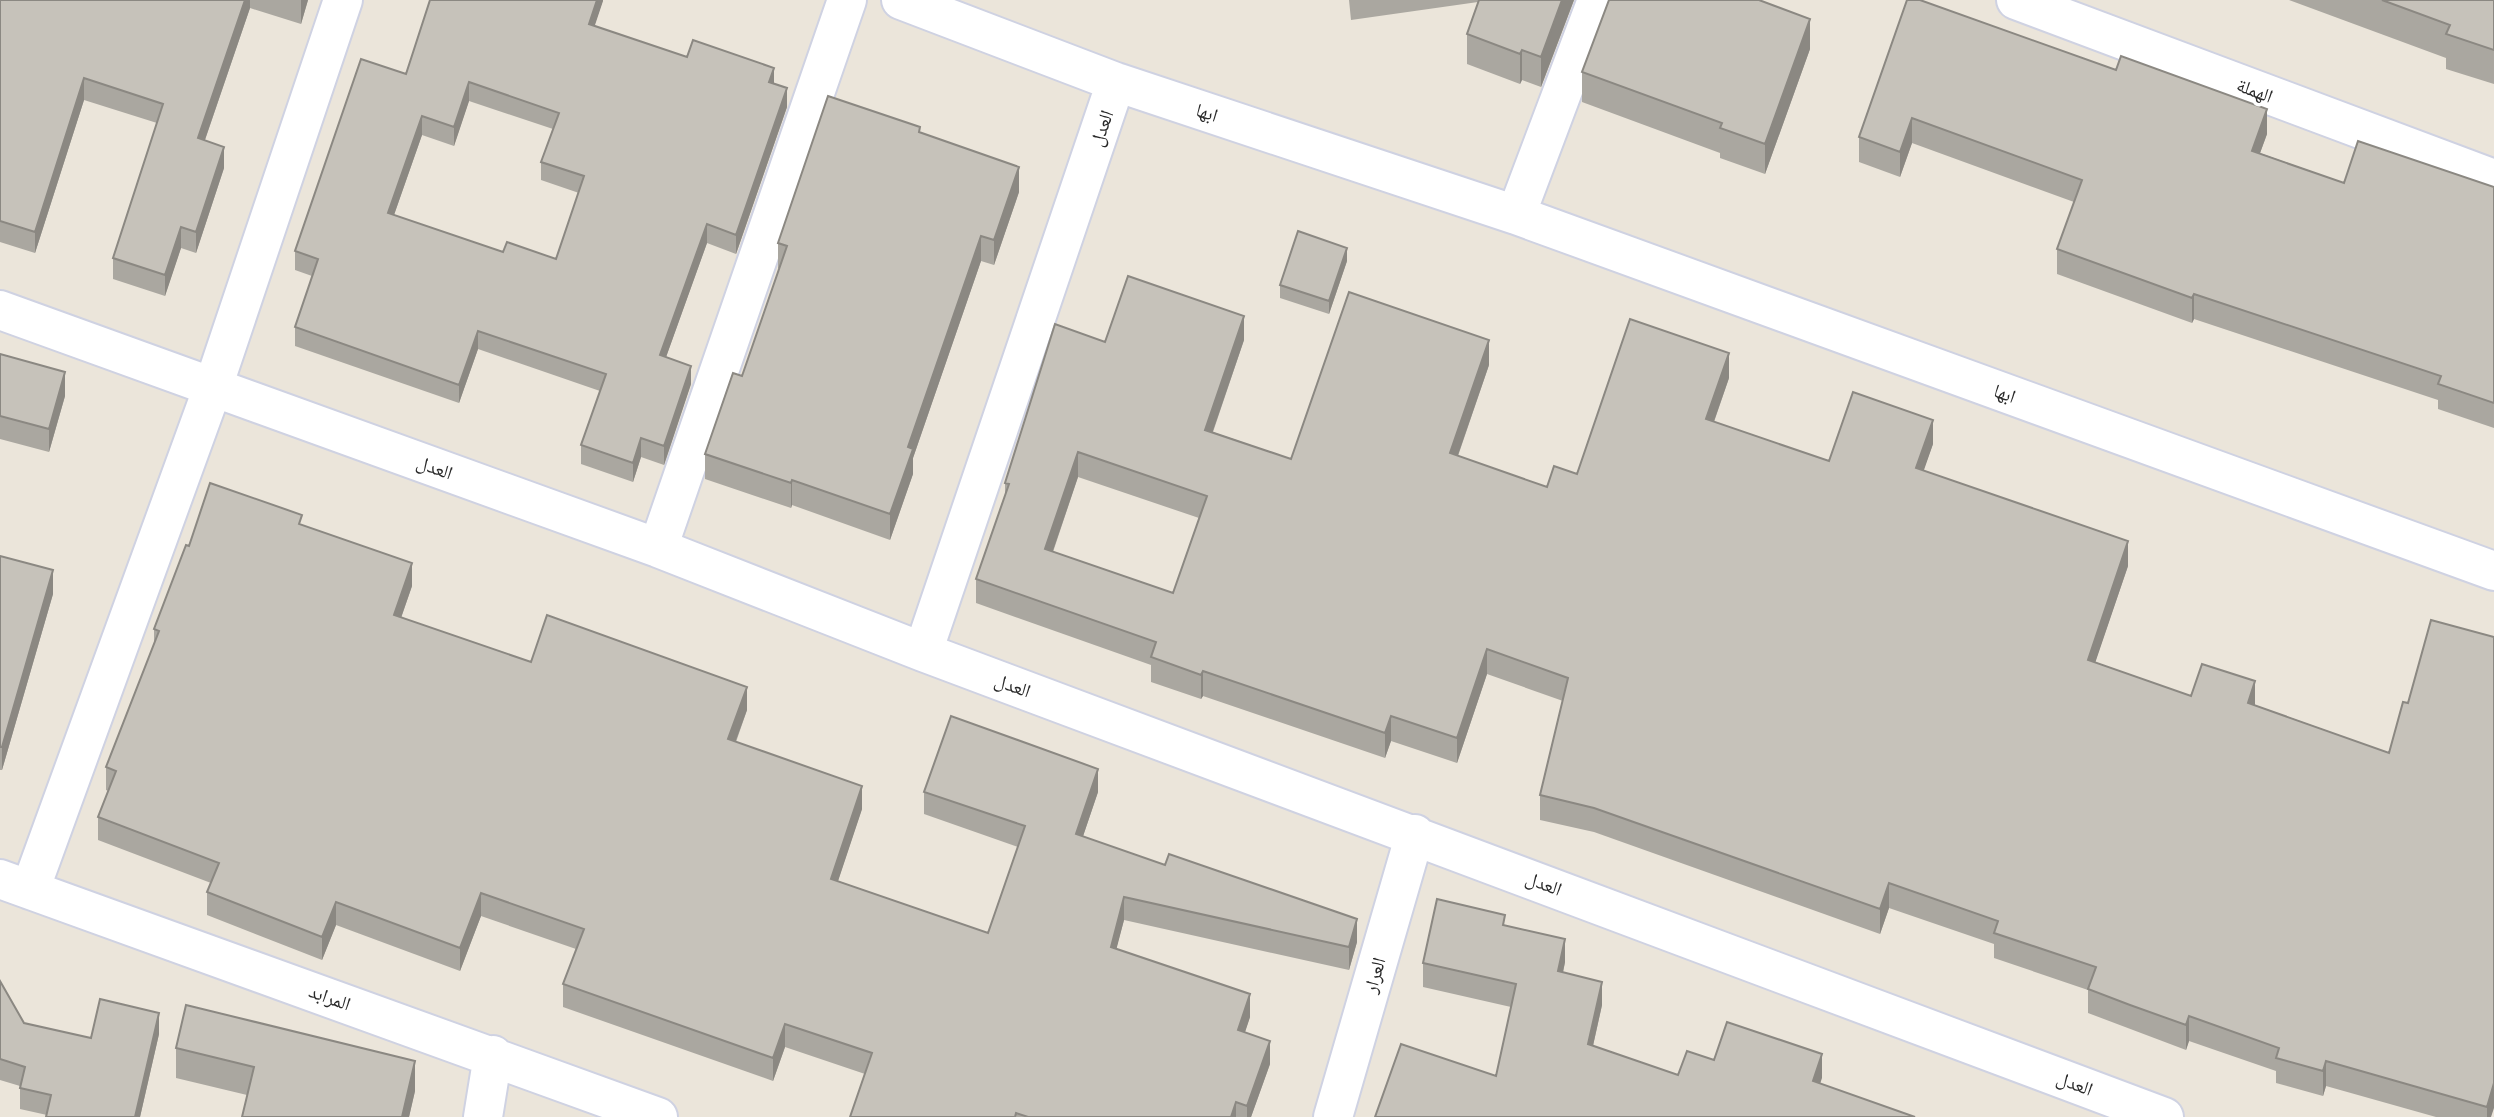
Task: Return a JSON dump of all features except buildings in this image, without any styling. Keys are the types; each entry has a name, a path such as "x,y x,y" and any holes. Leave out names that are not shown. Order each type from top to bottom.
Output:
{"street":[{"path":"15,885 213,387 343,0"},
{"path":"658,548 847,0"},
{"name":"ابها","path":"901,0 1116,82 1516,215 2494,571"},
{"path":"1516,215 1597,0"},
{"name":"الهملة","path":"2016,0 2494,179"},
{"name":"العدل","path":"923,652 1116,82"},
{"name":"العدل","path":"0,310 658,548 923,652 1415,834 2164,1117"},
{"name":"العرار","path":"1333,1117 1415,834"},
{"name":"المرابد","path":"15,885 494,1055 658,1117"},
{"path":"483,1117 494,1055"}]}
